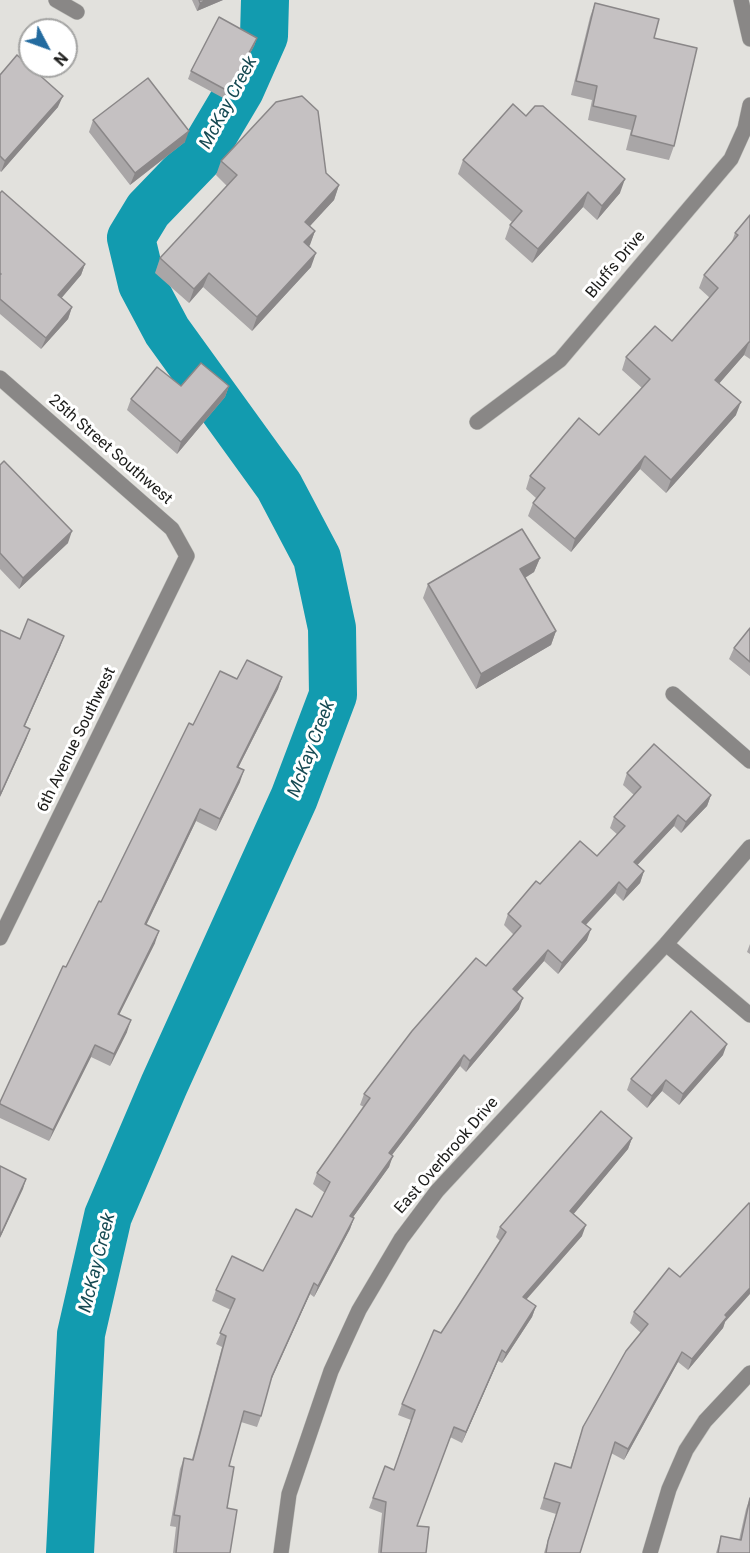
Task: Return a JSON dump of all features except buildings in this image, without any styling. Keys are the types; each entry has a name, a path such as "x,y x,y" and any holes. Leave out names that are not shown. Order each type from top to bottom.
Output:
{"street":[{"path":"56,0 77,12"},
{"path":"741,0 750,39"},
{"name":"Bluffs Drive","path":"477,422 560,360 731,159 745,128 750,105"},
{"name":"25th Street Southwest","path":"0,378 172,529 187,556"},
{"name":"6th Avenue Southwest","path":"0,938 187,556"},
{"path":"673,694 750,761"},
{"name":"East Overbrook Drive","path":"282,1553 289,1494 331,1371 359,1310 401,1239 453,1173 666,944 750,847"},
{"path":"666,944 750,1015"},
{"path":"650,1553 669,1488 686,1450 705,1421 750,1373"}],"waterway":[{"name":"McKay Creek","path":"70,1553 81,1334 108,1216 164,1085 294,798 333,695 332,628 317,558 279,486 167,331 142,284 131,238 148,210 202,154 240,90 264,36 265,0"}]}
